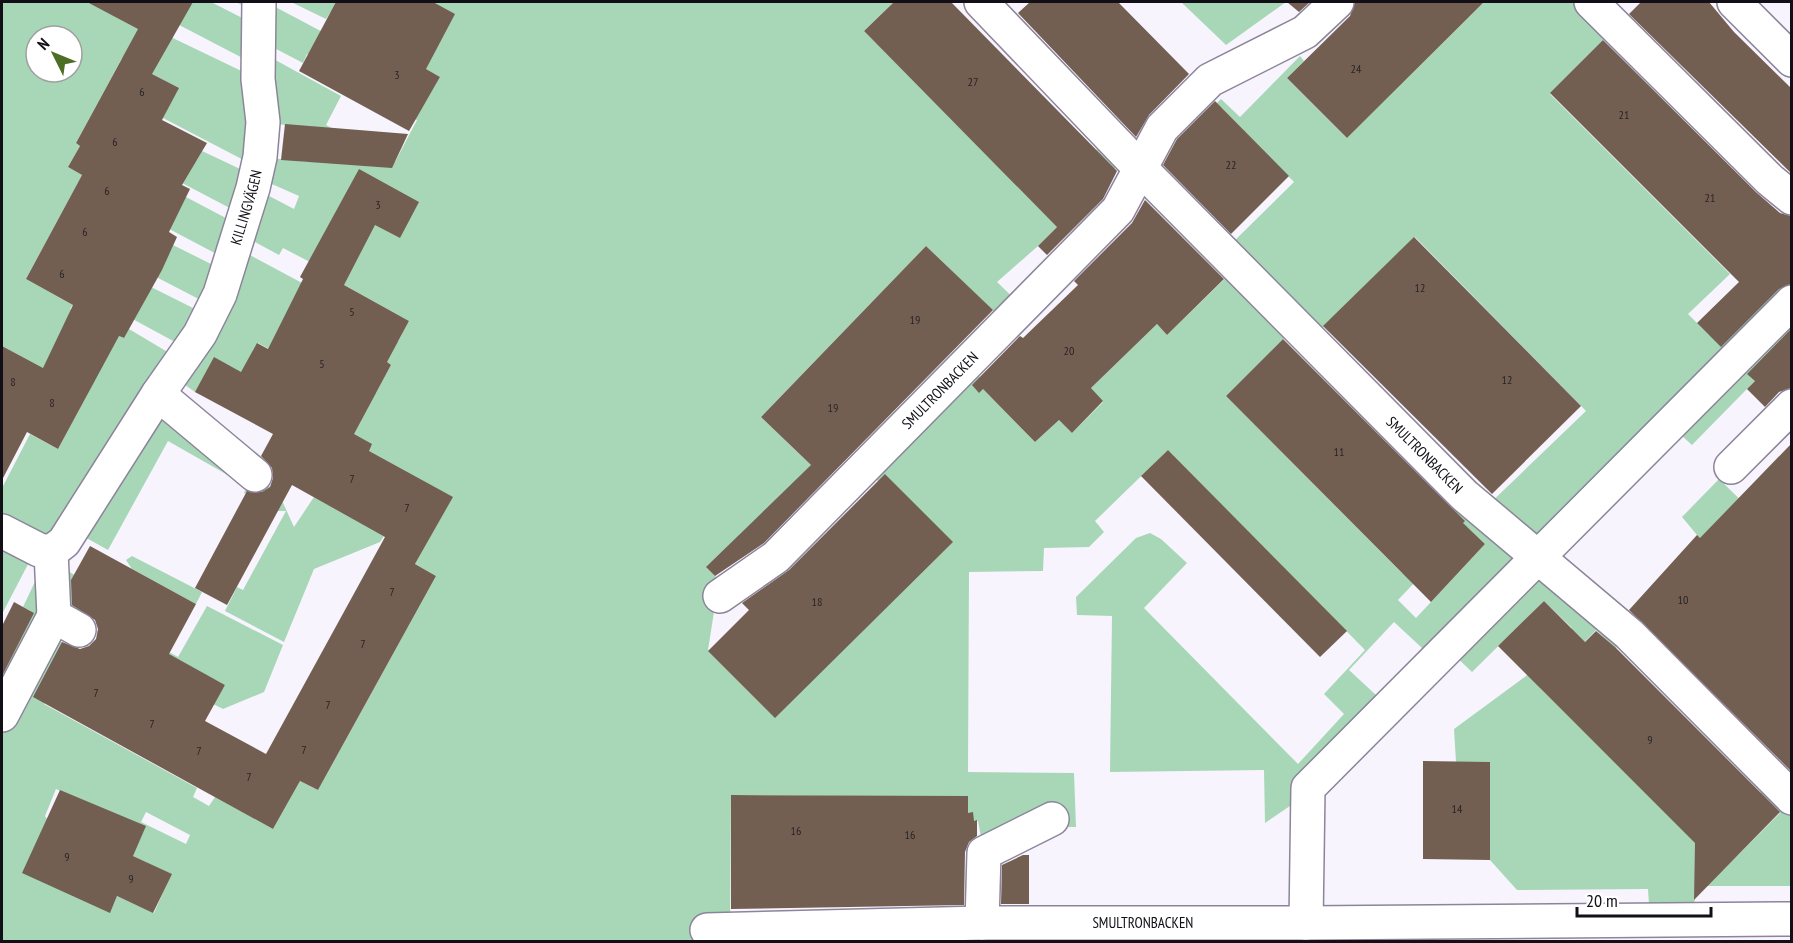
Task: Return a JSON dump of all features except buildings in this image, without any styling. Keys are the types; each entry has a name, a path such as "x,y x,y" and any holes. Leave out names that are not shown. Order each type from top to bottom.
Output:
{"street":[{"name":"KILLINGVÄGEN","path":"51,552 64,542 158,394 200,334 220,294 253,188 263,122 258,79 259,2"},
{"name":"SMULTRONBACKEN","path":"981,2 1140,168 1464,495 1629,634 1791,798"},
{"name":"SMULTRONBACKEN","path":"720,596 776,557 1118,210 1162,128 1210,80 1305,32 1337,2"},
{"path":"1591,2 1770,180 1791,198"},
{"path":"1734,2 1791,60"},
{"path":"1306,923 1308,788 1791,302"},
{"path":"158,394 255,475"},
{"path":"1731,467 1791,406"},
{"path":"2,531 36,549 51,552 67,623 2,715"},
{"path":"982,922 984,853 1052,819"},
{"name":"SMULTRONBACKEN","path":"707,930 982,922 1306,923 1791,919"}],"green space":[{"path":"2,2 98,2 258,79 258,66 135,2 211,2 258,26 259,14 236,2 266,2 364,54 351,78 307,54 303,63 259,40 259,51 341,96 326,125 395,162 417,120 405,113 427,99 440,77 381,44 382,40 331,12 326,19 291,2 395,2 400,4 402,2 894,2 864,31 1039,208 1097,149 1116,167 1038,246 997,282 1023,307 1007,324 926,246 761,417 815,469 707,568 719,580 708,650 775,717 944,534 886,475 879,482 865,468 967,364 982,379 978,384 1035,442 1059,420 1072,433 1103,402 1091,388 1157,324 1167,335 1237,267 1223,252 1294,182 1221,107 1194,125 1221,99 1240,117 1300,56 1304,61 1287,78 1347,138 1484,2 1591,2 1609,34 1550,94 1730,274 1688,314 1709,335 1791,254 1791,344 1692,445 1670,425 1539,557 1629,634 1615,649 1596,630 1540,688 1723,870 1780,813 1760,793 1774,780 1791,798 1791,886 1695,886 1694,920 1650,920 1648,889 1517,890 1490,860 1490,762 1456,762 1454,729 1526,676 1572,628 1544,601 1472,672 1448,649 1436,661 1394,622 1349,670 1389,707 1290,806 1265,823 1264,770 1110,772 1112,616 1077,615 1076,597 1136,538 1150,533 1161,539 1187,563 1144,608 1298,764 1344,714 1324,694 1365,650 1168,450 1095,521 1104,532 1089,547 1044,548 1043,571 969,572 968,772 1074,773 1076,827 1066,827 984,853 978,821 968,821 968,797 731,795 730,929 749,941 2,941 2,664 31,611 23,607 49,552 36,549 2,614 2,488 30,434 58,449 88,393 2,346","holes":["122,58 178,88 163,118 257,167 255,176 202,151 197,160 140,161 245,216 241,226 186,197 135,211 230,261 227,272 173,245 169,254 112,254 214,307 209,316 151,287 90,296 188,349 181,360 129,329 123,338 70,309 73,305 26,279 82,175 68,167 80,146 76,143","263,123 311,127 309,162 260,157","256,177 299,196 294,209 254,188","240,234 279,255 283,248 337,276 335,280 409,321 398,342 369,327 359,347 391,365 376,393 253,350 258,343 282,356 283,323 289,310 317,291 235,247","1415,237 1586,411 1482,511 1464,495 1402,573 1226,396 1296,326 1310,340","171,375 195,392 452,498 415,564 436,576 318,790 300,781 273,829 215,797 209,806 193,797 197,788 44,704 74,649 46,633 82,623 100,591 52,561 72,530 108,550 168,441 247,486 244,493 278,511 286,511 243,590 237,587 225,611 284,642 314,569 380,542 384,536 314,497 294,527 279,494 212,442 158,394","1467,527 1485,544 1416,618 1398,600","56,789 70,795 133,856 171,874 154,913 117,896 110,912 45,816","146,812 190,835 186,844 141,822"]},
{"path":"1181,2 1286,2 1226,45"},
{"path":"1719,479 1791,549 1791,628 1724,700 1697,535 1682,517"},
{"path":"132,556 202,592 196,604 132,569 126,560"},
{"path":"128,604 169,652 178,657 207,606 283,645 264,692 223,709 213,704 225,685 208,676 197,695"}]}
